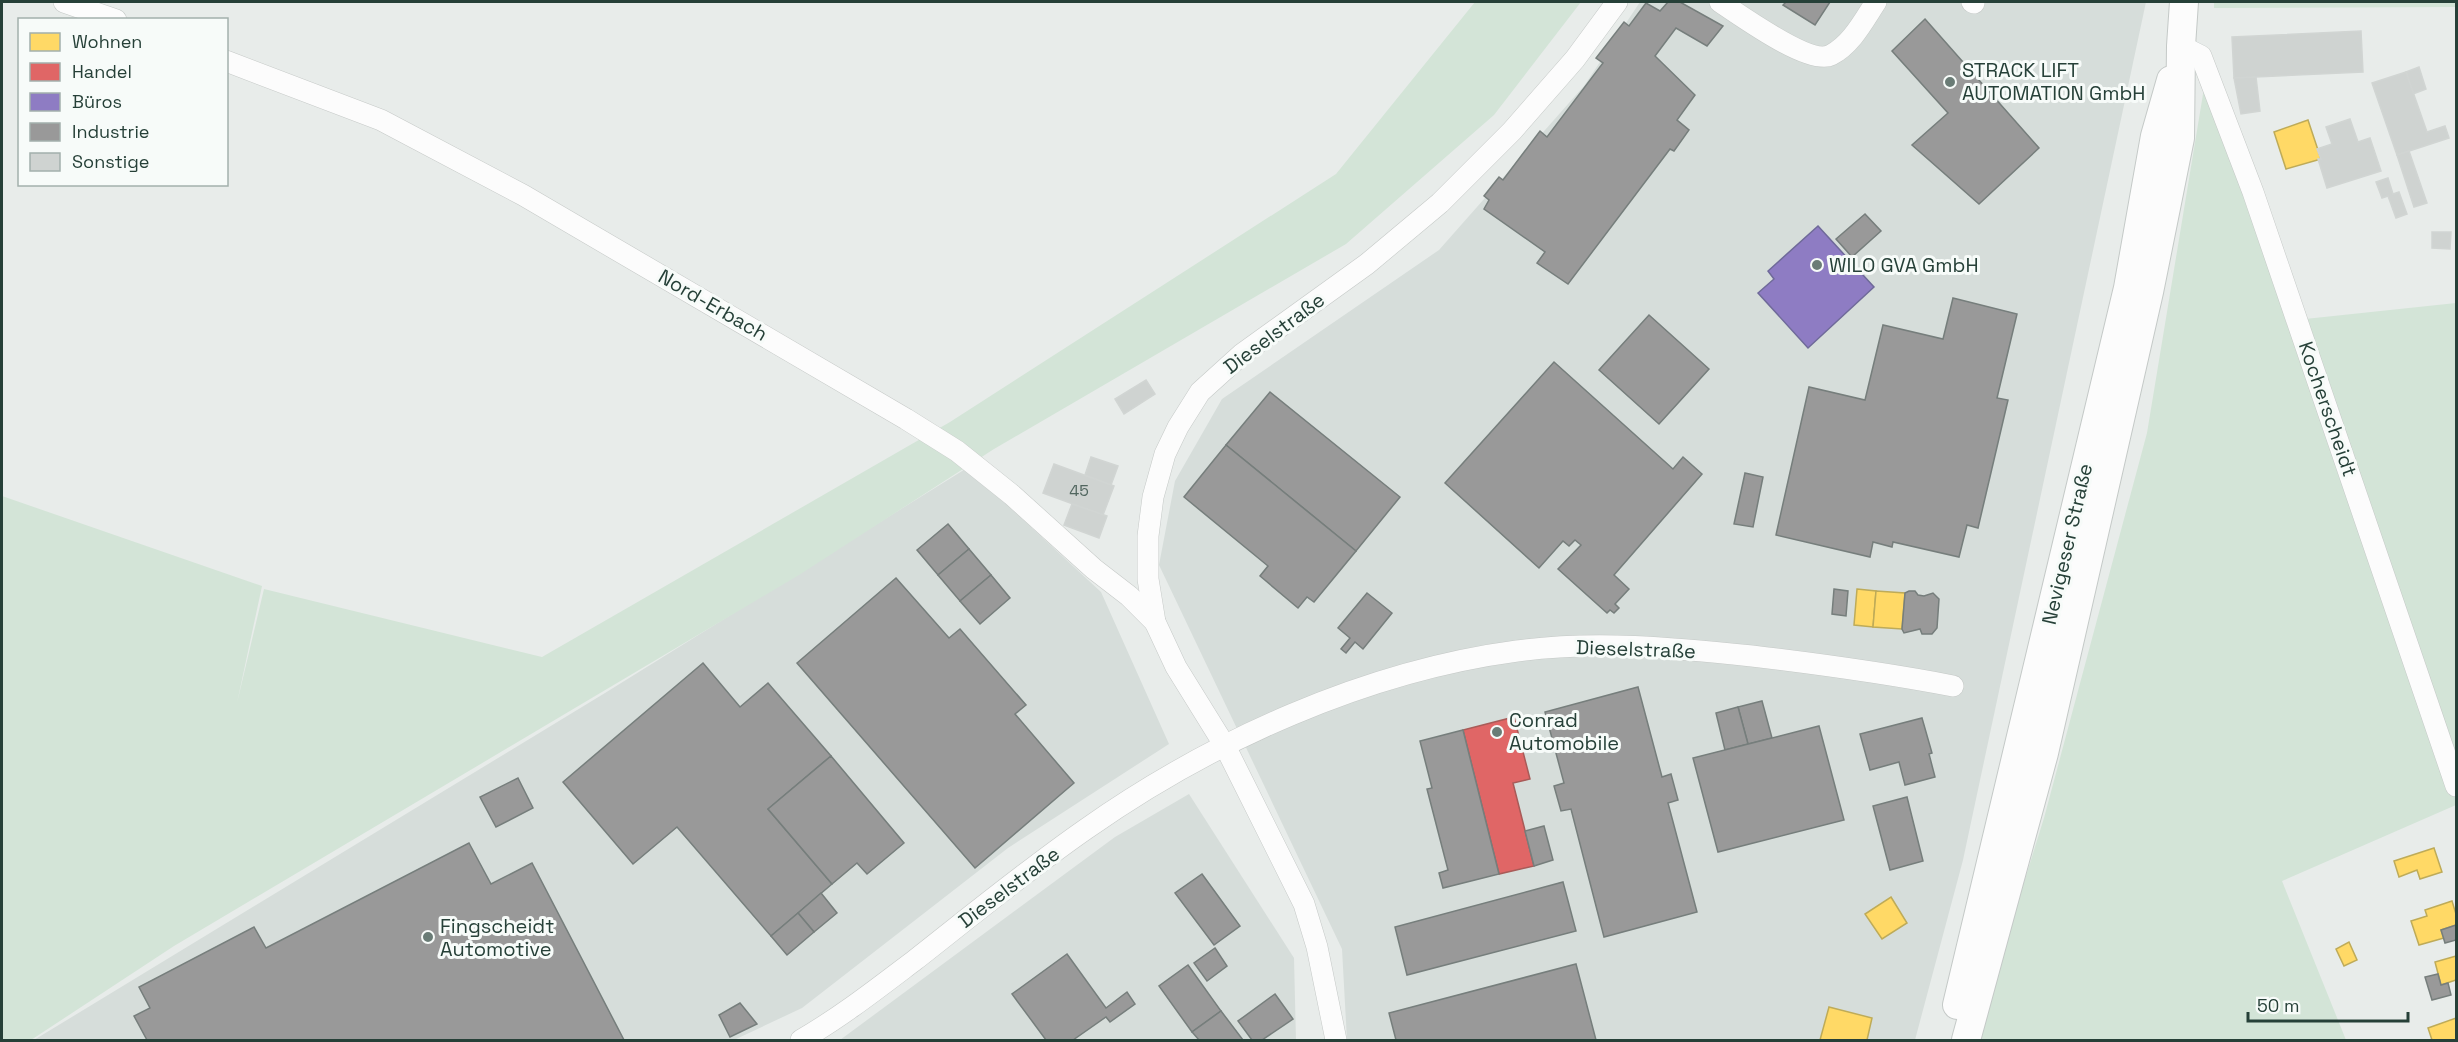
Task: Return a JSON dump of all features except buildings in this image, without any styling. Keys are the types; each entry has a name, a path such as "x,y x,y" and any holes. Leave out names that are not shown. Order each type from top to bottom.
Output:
{"main road":[{"name":"Nevigeser Straße","path":"1966,1041 2044,753 2149,292 2180,138 2184,2"},
{"name":"Nevigeser Straße","path":"1949,1041 2128,288 2155,136 2181,46"}],"street":[{"path":"64,2 110,18"},
{"name":"Dieselstraße","path":"1336,1041 1317,947 1304,904 1225,746 1176,667 1155,622 1148,568 1148,536 1153,497 1165,454 1178,427 1200,392 1242,354 1368,264 1440,203 1512,131 1575,59 1617,2"},
{"path":"1720,2 1766,31 1820,58 1831,55 1846,44 1876,2"},
{"name":"Kocherscheidt","path":"2181,46 2201,56 2253,192 2457,786"},
{"name":"Nord-Erbach","path":"228,62 391,125 533,201 906,419 957,451 1012,495 1094,569 1129,596 1155,622"},
{"name":"Dieselstraße","path":"801,1041 860,1002 1088,827 1163,780 1225,746 1371,684 1445,664 1518,650 1588,645 1697,650 1877,671 1953,686"}],"shaded area":[{"path":"1640,2 2146,2 1963,860 1915,1040 1347,1040 1342,949 1159,565 1175,481 1222,399 1439,250 1584,86"},
{"path":"967,468 1101,592 1169,744 1008,848 802,1008 734,1040 34,1040 605,693"},
{"path":"1189,794 1294,958 1296,1040 840,1040 1115,837"}],"green space":[{"path":"1475,2 1581,2 1494,115 1346,244 994,449 799,575 174,946 31,1040 2,1040 2,496 262,586 237,703 264,589 542,657 950,422 1336,174"},
{"path":"2214,2 2456,2 2456,7 2214,8"},
{"path":"2206,76 2305,319 2456,303 2456,805 2282,881 2346,1040 1975,1040 2044,818 2147,433"}],"place":[{"name":"STRACK LIFT AUTOMATION GmbH","path":"1950,82"},
{"name":"WILO GVA GmbH","path":"1817,265"},
{"name":"Conrad Automobile","path":"1497,732"},
{"name":"Fingscheidt Automotive","path":"428,937"}]}
